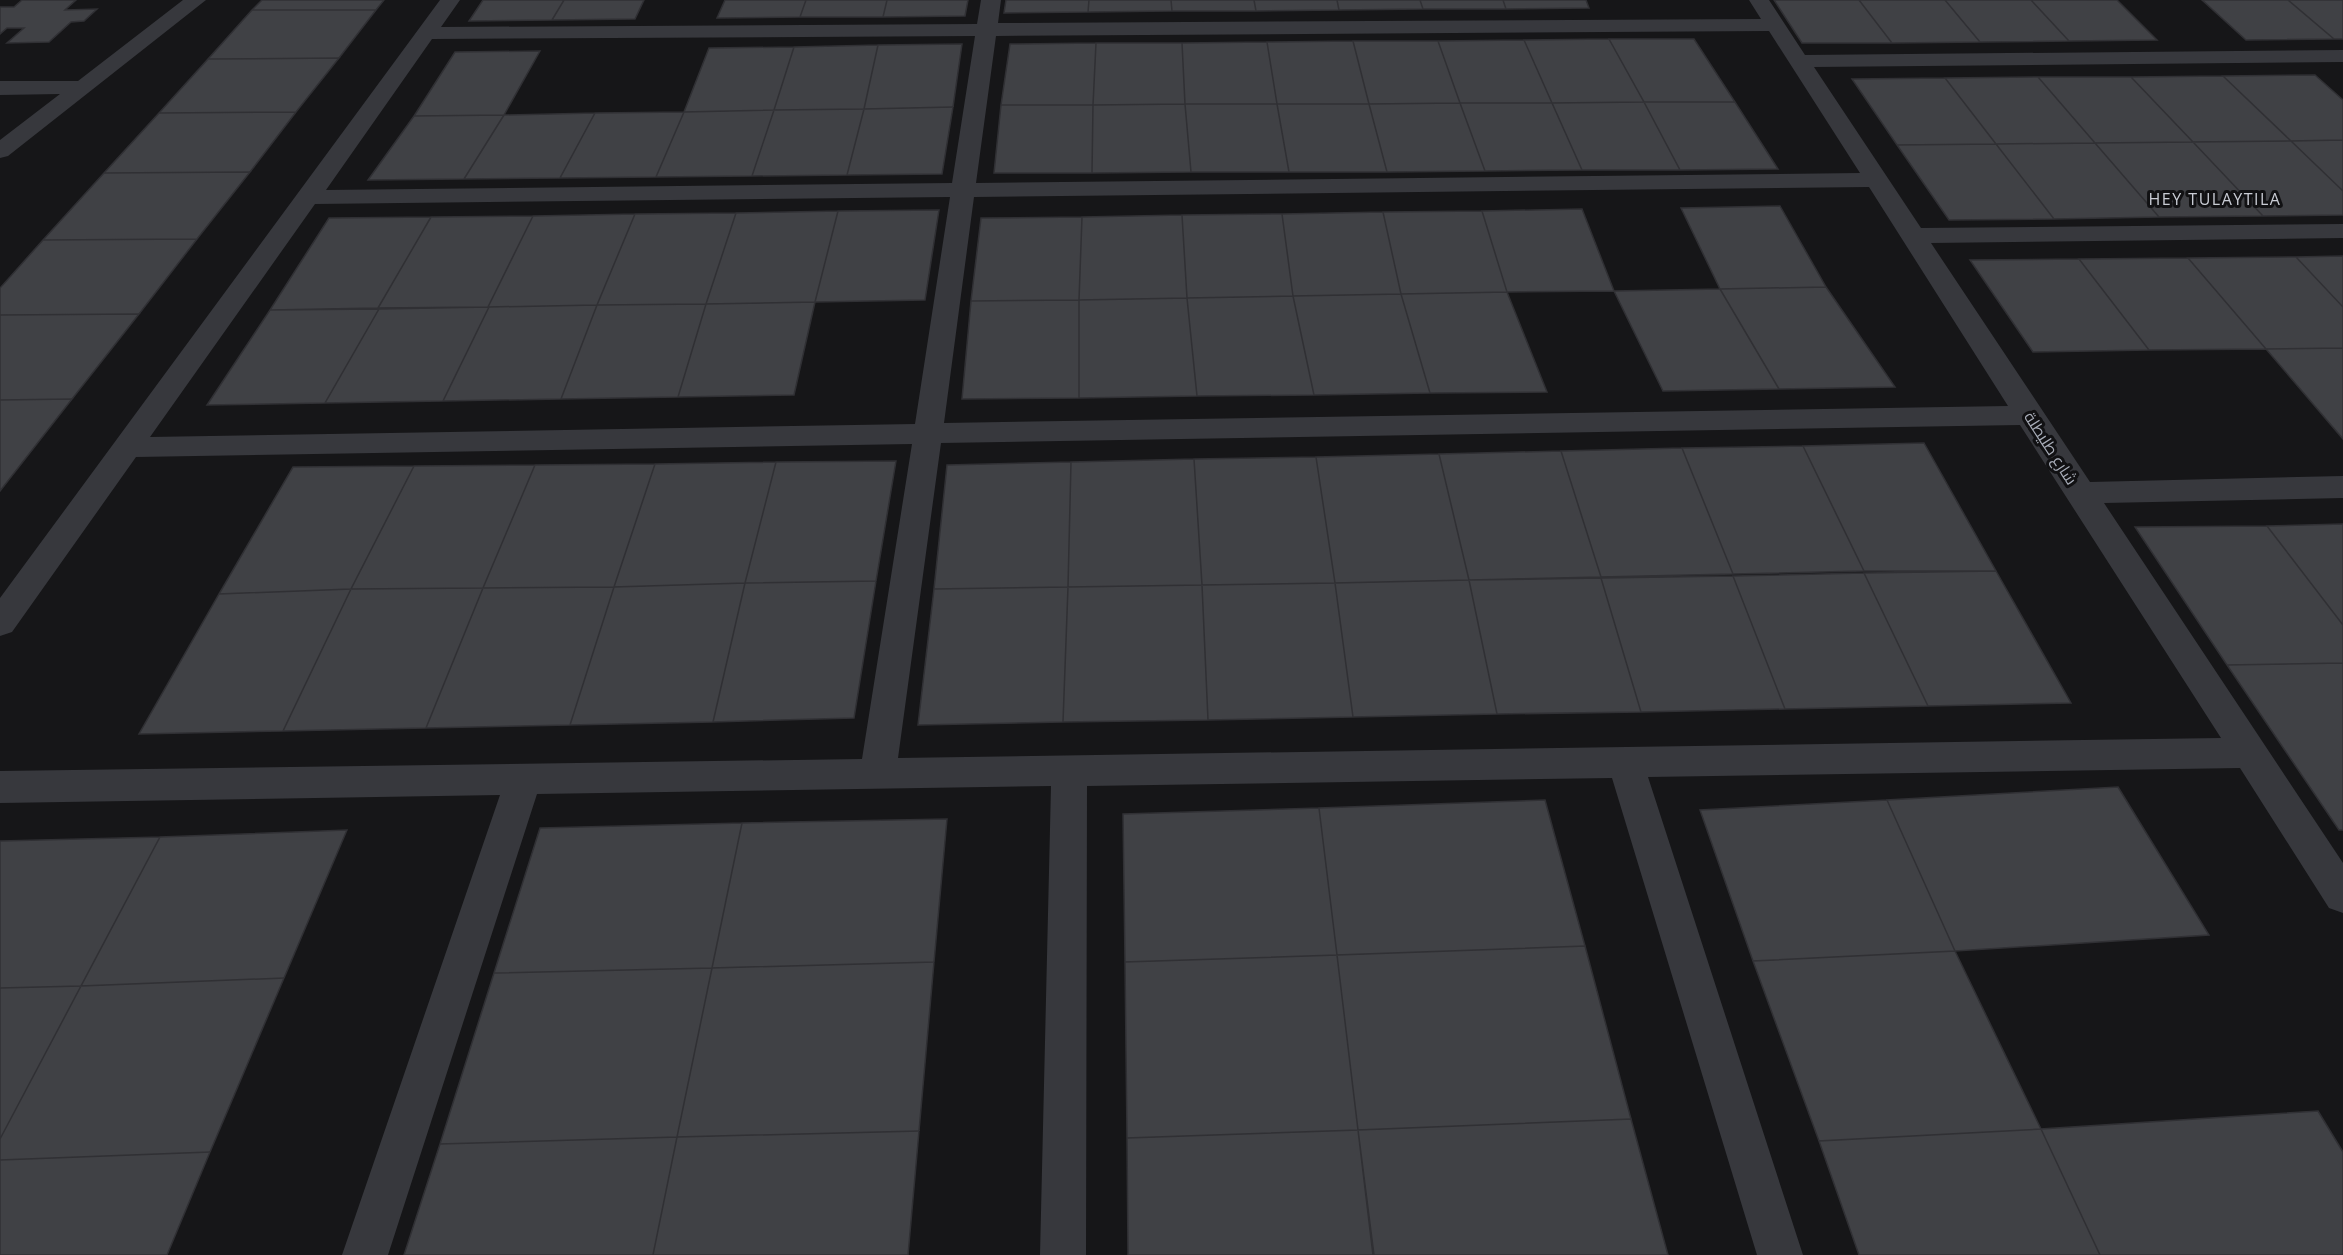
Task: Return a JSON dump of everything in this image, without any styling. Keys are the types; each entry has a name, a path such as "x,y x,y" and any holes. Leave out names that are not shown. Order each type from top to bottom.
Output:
{"street":[{"path":"0,151 196,0"},
{"path":"0,623 450,0"},
{"path":"878,774 991,0"},
{"name":"شارع طليطلة","path":"1759,0 2248,753 2338,879"},
{"path":"426,33 1775,25"},
{"path":"1798,61 2343,56"},
{"path":"0,88 83,87"},
{"path":"308,197 1877,180"},
{"path":"1913,236 2343,231"},
{"path":"127,447 2030,415"},
{"path":"2081,493 2343,487"},
{"path":"0,787 2248,753"},
{"path":"1625,762 1780,1255"},
{"path":"1063,1255 1069,771"},
{"path":"365,1255 524,779"}],"building":[{"path":"22,0 76,0 65,10 97,9 84,21 71,22 49,42 7,43 24,28 7,28 0,34 0,7 14,7"},
{"path":"262,0 384,0 376,10 252,10"},
{"path":"483,0 564,0 552,20 469,21"},
{"path":"564,0 644,0 635,19 552,20"},
{"path":"725,0 806,0 800,17 717,18"},
{"path":"806,0 887,0 883,17 800,17"},
{"path":"887,0 968,0 965,16 883,17"},
{"path":"1006,0 1089,0 1088,12 1004,13"},
{"path":"1089,0 1171,0 1172,11 1088,12"},
{"path":"1171,0 1254,0 1256,11 1172,11"},
{"path":"1254,0 1337,0 1339,10 1256,11"},
{"path":"1337,0 1420,0 1423,9 1339,10"},
{"path":"1420,0 1503,0 1506,9 1423,9"},
{"path":"1503,0 1586,0 1589,8 1506,9"},
{"path":"1774,0 1859,0 1892,43 1802,43"},
{"path":"1859,0 1945,0 1980,42 1892,43"},
{"path":"1945,0 2031,0 2069,41 1980,42"},
{"path":"2031,0 2117,0 2157,40 2069,41"},
{"path":"2202,0 2288,0 2334,39 2246,40"},
{"path":"2288,0 2343,0 2343,39 2334,39"},
{"path":"252,10 376,10 339,58 208,59"},
{"path":"1609,39 1644,102 1552,103 1524,40"},
{"path":"1609,39 1694,39 1735,102 1644,102"},
{"path":"1524,40 1552,103 1460,103 1438,41"},
{"path":"1353,41 1369,104 1277,104 1267,42"},
{"path":"1353,41 1438,41 1460,103 1369,104"},
{"path":"1267,42 1277,104 1185,104 1182,43"},
{"path":"1096,43 1093,105 1001,105 1010,44"},
{"path":"1096,43 1182,43 1185,104 1093,105"},
{"path":"962,44 953,107 864,109 878,45"},
{"path":"878,45 864,109 774,110 794,47"},
{"path":"794,47 774,110 684,112 709,48"},
{"path":"540,51 504,115 414,116 455,52"},
{"path":"339,58 296,112 159,113 208,59"},
{"path":"2315,75 2343,100 2343,140 2291,141 2223,76"},
{"path":"2223,76 2291,141 2193,142 2131,77"},
{"path":"2038,77 2095,143 1996,144 1945,78"},
{"path":"2038,77 2131,77 2193,142 2095,143"},
{"path":"1945,78 1996,144 1897,145 1852,79"},
{"path":"1644,102 1680,170 1582,170 1552,103"},
{"path":"1644,102 1735,102 1778,169 1680,170"},
{"path":"1460,103 1485,171 1387,172 1369,104"},
{"path":"1460,103 1552,103 1582,170 1485,171"},
{"path":"1185,104 1191,172 1092,173 1093,105"},
{"path":"1185,104 1277,104 1289,172 1191,172"},
{"path":"1277,104 1369,104 1387,172 1289,172"},
{"path":"1001,105 1093,105 1092,173 994,173"},
{"path":"953,107 942,174 847,175 864,109"},
{"path":"864,109 847,175 752,176 774,110"},
{"path":"774,110 752,176 656,177 684,112"},
{"path":"296,112 250,172 104,173 159,113"},
{"path":"684,112 656,177 560,178 595,113"},
{"path":"595,113 560,178 464,179 504,115"},
{"path":"504,115 464,179 368,180 414,116"},
{"path":"2343,140 2343,191 2291,141"},
{"path":"2291,141 2343,191 2343,215 2263,216 2193,142"},
{"path":"2193,142 2263,216 2159,217 2095,143"},
{"path":"2095,143 2159,217 2054,219 1996,144"},
{"path":"1996,144 2054,219 1949,220 1897,145"},
{"path":"250,172 197,239 43,240 104,173"},
{"path":"1780,206 1826,287 1720,289 1681,208"},
{"path":"1582,209 1614,291 1507,292 1482,211"},
{"path":"939,210 925,300 815,302 838,211"},
{"path":"838,211 815,302 706,304 736,213"},
{"path":"1482,211 1507,292 1401,294 1383,212"},
{"path":"1383,212 1401,294 1293,296 1282,214"},
{"path":"736,213 706,304 597,305 635,214"},
{"path":"635,214 597,305 488,307 533,216"},
{"path":"1282,214 1293,296 1187,298 1182,215"},
{"path":"1182,215 1187,298 1079,300 1082,217"},
{"path":"533,216 488,307 378,308 431,217"},
{"path":"431,217 378,308 270,310 329,218"},
{"path":"1082,217 1079,300 971,301 981,218"},
{"path":"197,239 139,314 0,315 0,288 43,240"},
{"path":"2343,256 2343,307 2296,257"},
{"path":"2296,257 2343,307 2343,348 2266,349 2188,258"},
{"path":"2188,258 2266,349 2149,350 2079,259"},
{"path":"2079,259 2149,350 2033,352 1970,260"},
{"path":"1826,287 1895,387 1779,389 1720,289"},
{"path":"1720,289 1779,389 1663,391 1614,291"},
{"path":"1507,292 1547,392 1430,393 1401,294"},
{"path":"1401,294 1430,393 1314,395 1293,296"},
{"path":"1293,296 1314,395 1197,396 1187,298"},
{"path":"1187,298 1197,396 1079,398 1079,300"},
{"path":"1079,300 1079,398 962,399 971,301"},
{"path":"815,302 794,395 678,397 706,304"},
{"path":"706,304 678,397 561,399 597,305"},
{"path":"597,305 561,399 443,401 489,307"},
{"path":"489,307 443,401 325,403 379,309"},
{"path":"379,309 325,403 207,405 270,310"},
{"path":"139,314 72,399 0,400 0,315"},
{"path":"2343,348 2343,439 2266,349"},
{"path":"72,399 0,491 0,400"},
{"path":"1924,443 1996,571 1864,571 1803,446"},
{"path":"1803,446 1864,571 1733,574 1682,448"},
{"path":"1682,448 1733,574 1601,577 1561,451"},
{"path":"1561,451 1601,577 1469,580 1439,454"},
{"path":"1439,454 1469,580 1335,583 1316,457"},
{"path":"1316,457 1335,583 1202,585 1194,459"},
{"path":"1194,459 1202,585 1068,587 1071,462"},
{"path":"896,461 876,581 745,583 776,462"},
{"path":"776,462 745,583 614,587 655,464"},
{"path":"1071,462 1068,587 934,589 947,465"},
{"path":"655,464 614,587 483,588 535,465"},
{"path":"535,465 483,588 351,589 414,466"},
{"path":"414,466 351,589 219,594 293,467"},
{"path":"2343,524 2343,625 2267,526"},
{"path":"2267,526 2343,625 2343,663 2227,665 2135,527"},
{"path":"1996,571 2071,703 1928,706 1864,573"},
{"path":"1864,573 1928,706 1785,709 1733,576"},
{"path":"1733,576 1785,709 1641,712 1601,578"},
{"path":"1601,578 1641,712 1497,714 1469,580"},
{"path":"1469,580 1497,714 1353,717 1335,583"},
{"path":"876,581 854,718 713,722 745,583"},
{"path":"745,583 713,722 570,725 614,587"},
{"path":"1335,583 1353,717 1208,720 1202,585"},
{"path":"1202,585 1208,720 1063,722 1068,587"},
{"path":"614,587 570,725 426,728 483,588"},
{"path":"1068,587 1063,722 918,725 934,589"},
{"path":"483,588 426,728 283,731 351,589"},
{"path":"351,589 283,731 139,734 219,594"},
{"path":"2343,663 2343,830 2339,830 2227,665"},
{"path":"2118,787 2209,935 1955,951 1887,800"},
{"path":"1545,800 1585,946 1337,955 1319,808"},
{"path":"1887,800 1955,951 1753,961 1700,810"},
{"path":"1319,808 1337,955 1125,962 1123,814"},
{"path":"947,819 934,962 712,968 742,823"},
{"path":"742,823 712,968 494,973 540,828"},
{"path":"347,830 284,978 81,986 160,837"},
{"path":"160,837 81,986 0,988 0,841"},
{"path":"1585,946 1631,1119 1358,1130 1337,955"},
{"path":"1955,951 2041,1129 1819,1141 1753,961"},
{"path":"1337,955 1358,1130 1127,1138 1125,962"},
{"path":"934,962 919,1131 677,1137 712,968"},
{"path":"712,968 677,1137 440,1144 494,973"},
{"path":"284,978 210,1152 0,1160 0,1139 81,986"},
{"path":"81,986 0,1139 0,988"},
{"path":"2318,1111 2343,1152 2343,1255 2100,1255 2041,1129"},
{"path":"1631,1119 1668,1255 1374,1255 1358,1130"},
{"path":"2041,1129 2100,1255 1859,1255 1819,1141"},
{"path":"1358,1130 1373,1255 1128,1255 1127,1138"},
{"path":"919,1131 908,1255 653,1255 677,1137"},
{"path":"677,1137 653,1255 404,1255 440,1144"},
{"path":"210,1152 167,1255 0,1255 0,1160"}],"district":[{"name":"HEY TULAYTILA","path":"2215,199"}]}
